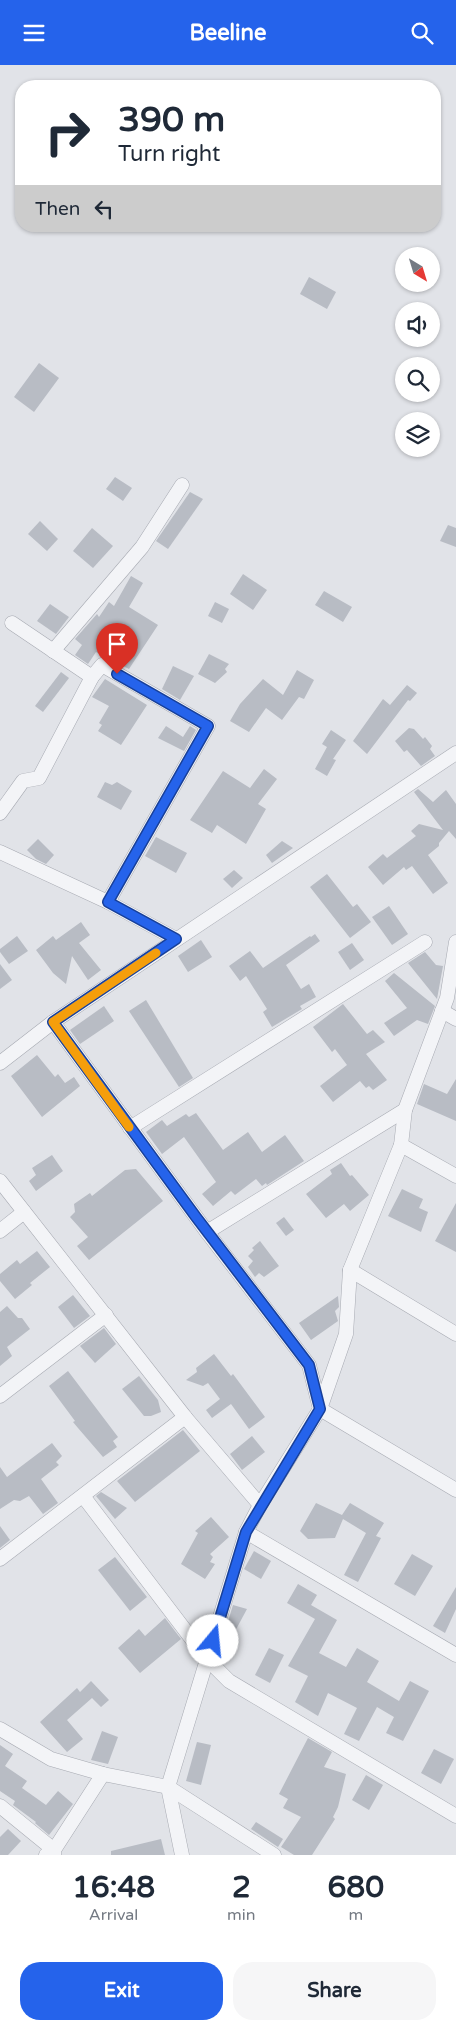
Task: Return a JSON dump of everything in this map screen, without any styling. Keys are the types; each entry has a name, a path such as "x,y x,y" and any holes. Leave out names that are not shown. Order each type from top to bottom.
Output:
{"street":[{"path":"53,651 142,547 182,485"},
{"path":"12,623 92,677"},
{"path":"0,813 23,781 39,778 92,677 102,665 208,726 108,902"},
{"path":"0,1063 53,1022 456,753"},
{"path":"0,852 108,902 176,939"},
{"path":"130,1128 425,942"},
{"path":"182,1855 168,1787 246,1532 260,1505 320,1409 346,1334 350,1270 401,1145 405,1110 447,998 456,942"},
{"path":"442,1011 456,1019"},
{"path":"53,1022 207,1232 309,1365 320,1409 456,1490"},
{"path":"207,1232 405,1110"},
{"path":"401,1145 456,1177"},
{"path":"0,1181 185,1417 260,1505"},
{"path":"0,1231 24,1212"},
{"path":"350,1270 456,1334"},
{"path":"0,1396 106,1315"},
{"path":"0,1559 185,1417"},
{"path":"83,1496 207,1659 229,1681 456,1816"},
{"path":"246,1532 456,1655"},
{"path":"0,1729 51,1759 103,1774 168,1787 274,1855"},
{"path":"0,1806 51,1853 103,1774"}],"building":[{"path":"309,277 336,292 327,309 300,294"},
{"path":"39,363 59,378 34,412 14,397"},
{"path":"115,477 132,488 123,501 106,489"},
{"path":"190,492 203,499 168,549 156,541"},
{"path":"40,521 58,539 47,551 28,534"},
{"path":"448,525 456,528 456,547 440,541"},
{"path":"92,528 113,546 93,568 73,551"},
{"path":"243,574 267,590 253,610 230,594"},
{"path":"131,576 143,583 129,607 158,625 129,669 96,652 88,664 75,655 82,645 75,639 97,614 99,617 109,602 114,606"},
{"path":"324,591 352,607 343,622 315,605"},
{"path":"215,602 229,609 222,623 208,616"},
{"path":"50,604 69,617 56,634 37,621"},
{"path":"209,654 229,664 225,669 227,672 215,683 198,674"},
{"path":"173,666 194,676 180,700 162,689"},
{"path":"297,670 314,680 304,699 299,697 282,720 266,708 249,732 230,721 240,704 263,679 283,695"},
{"path":"61,672 69,678 43,712 35,706"},
{"path":"105,679 147,705 121,745 98,731 102,725 99,723 109,706 92,697"},
{"path":"407,685 417,693 410,701 408,700 367,754 353,741 383,699 390,705"},
{"path":"166,726 183,737 190,726 196,730 184,751 158,738"},
{"path":"409,728 414,729 423,739 425,737 432,746 430,749 435,756 421,766 407,750 404,752 395,741"},
{"path":"331,730 346,740 333,759 336,760 327,776 315,769 327,747 322,744"},
{"path":"264,769 277,779 258,804 266,809 246,844 217,825 212,833 190,820 223,771 250,788"},
{"path":"105,782 112,785 117,782 132,791 121,810 97,797"},
{"path":"418,789 433,802 446,790 456,804 456,839 449,831 439,843 439,846 428,855 448,883 433,894 412,866 406,870 404,867 383,885 368,867 383,854 387,858 416,836 411,831 419,824 443,830 414,792"},
{"path":"156,837 187,853 176,873 145,856"},
{"path":"38,839 54,855 46,864 36,859 27,850"},
{"path":"282,841 293,848 272,863 266,855"},
{"path":"234,870 243,878 232,888 223,879"},
{"path":"327,874 353,907 357,904 371,922 350,938 310,887"},
{"path":"389,906 408,934 392,945 372,917"},
{"path":"81,922 90,935 79,943 101,970 88,980 72,956 66,984 53,973 36,950 53,936 56,940"},
{"path":"315,934 320,941 286,965 301,989 309,984 316,997 300,1006 302,1009 272,1027 263,1012 267,1009 246,976 240,981 229,966 250,951 263,968"},
{"path":"17,936 28,951 9,964 0,952 0,949"},
{"path":"201,940 212,957 188,972 178,956"},
{"path":"352,943 364,960 350,970 338,952"},
{"path":"425,952 436,965 443,966 437,999 408,963"},
{"path":"0,964 12,980 0,989"},
{"path":"394,973 435,1006 428,1024 417,1020 394,1036 384,1023 407,1008 385,981"},
{"path":"146,1000 193,1078 179,1087 129,1011"},
{"path":"343,1004 367,1034 373,1030 385,1042 366,1054 387,1080 373,1090 369,1086 366,1088 360,1081 333,1102 320,1086 347,1065 335,1049 332,1052 313,1027"},
{"path":"104,1006 114,1021 80,1044 70,1030"},
{"path":"37,1055 55,1077 58,1074 65,1083 74,1077 80,1086 42,1117 11,1076"},
{"path":"456,1079 456,1121 417,1104 424,1084 447,1094"},
{"path":"196,1113 223,1150 248,1132 262,1152 285,1135 304,1161 267,1185 266,1183 262,1186 256,1179 235,1195 231,1191 213,1206 202,1194 216,1182 184,1137 162,1154 146,1132 162,1120 167,1126 186,1114 189,1117"},
{"path":"52,1155 63,1171 36,1191 29,1181 36,1175 32,1168"},
{"path":"341,1163 350,1176 352,1175 369,1195 350,1211 344,1204 326,1218 306,1194 332,1174 330,1170"},
{"path":"136,1169 163,1201 89,1260 77,1246 88,1237 70,1217 75,1212 74,1204 90,1193 92,1196 125,1170"},
{"path":"402,1189 423,1199 419,1208 428,1212 421,1232 388,1216"},
{"path":"456,1203 456,1252 435,1241"},
{"path":"284,1217 294,1230 286,1236 276,1223"},
{"path":"260,1241 279,1266 264,1277 259,1273 255,1277 248,1267 253,1261 248,1256 254,1250 252,1248"},
{"path":"37,1251 50,1267 30,1283 32,1285 15,1299 0,1281 0,1274 17,1260 20,1264"},
{"path":"73,1295 90,1316 74,1328 58,1307"},
{"path":"338,1296 339,1307 335,1311 338,1321 311,1340 299,1323"},
{"path":"7,1306 18,1318 22,1318 30,1329 7,1347 12,1356 0,1366 0,1312"},
{"path":"104,1328 116,1344 95,1363 80,1346"},
{"path":"214,1354 231,1376 233,1374 265,1417 249,1429 231,1404 212,1418 206,1410 220,1399 208,1383 203,1386 186,1380 197,1372 196,1368"},
{"path":"68,1371 118,1437 113,1441 117,1447 103,1457 73,1422 75,1421 49,1386"},
{"path":"139,1376 158,1400 161,1412 151,1416 144,1416 122,1389"},
{"path":"183,1430 200,1451 135,1502 117,1481"},
{"path":"252,1436 265,1452 242,1470 230,1454"},
{"path":"52,1443 62,1456 56,1462 59,1465 41,1479 58,1503 43,1514 29,1496 20,1501 14,1500 0,1509 0,1467 7,1477"},
{"path":"101,1492 127,1508 115,1519 96,1496"},
{"path":"316,1503 342,1515 350,1503 384,1523 376,1536 381,1538 358,1582 344,1575 366,1533 343,1519 335,1538 308,1539 300,1531"},
{"path":"211,1517 229,1537 210,1554 213,1557 210,1562 215,1564 205,1579 181,1564 198,1533 195,1531"},
{"path":"0,1526 10,1540 0,1548"},
{"path":"254,1551 271,1561 261,1579 244,1569"},
{"path":"412,1554 433,1566 415,1596 394,1584"},
{"path":"115,1557 147,1597 130,1611 98,1570"},
{"path":"298,1584 317,1595 311,1605 337,1620 319,1653 346,1667 357,1648 379,1661 367,1682 399,1701 410,1681 429,1691 403,1741 386,1733 394,1717 377,1707 359,1741 344,1734 357,1708 328,1693 318,1716 295,1702 308,1676 288,1666 315,1619 287,1603"},
{"path":"456,1587 456,1609 445,1633 433,1626"},
{"path":"233,1605 247,1609 233,1635 225,1631"},
{"path":"165,1618 181,1639 140,1673 118,1648 139,1629 145,1636"},
{"path":"269,1648 284,1655 270,1683 255,1675"},
{"path":"91,1681 109,1700 101,1707 92,1698 67,1720 83,1739 67,1752 40,1722 77,1688 80,1692"},
{"path":"102,1731 118,1737 108,1764 91,1760"},
{"path":"308,1738 332,1752 324,1767 346,1774 338,1807 333,1817 335,1819 312,1855 294,1855 281,1847 301,1817 283,1808 288,1799 279,1794"},
{"path":"197,1742 211,1745 201,1785 186,1781"},
{"path":"0,1745 13,1754 5,1766 27,1781 22,1788 46,1805 58,1791 73,1804 49,1835 36,1822 13,1805 15,1801 0,1791"},
{"path":"434,1749 454,1759 441,1784 421,1773"},
{"path":"366,1775 383,1785 369,1810 352,1800"},
{"path":"256,1822 283,1839 278,1847 251,1829"},
{"path":"8,1829 21,1841 8,1855 0,1855 0,1837"},
{"path":"161,1839 165,1855 111,1855 111,1851"}],"slow traffic":[{"path":"129,1127 53,1022 156,953"}],"route":[{"path":"117,674 208,726 108,902 176,939 53,1022 196,1217 309,1365 320,1409 260,1505 246,1532 213,1641"}]}
